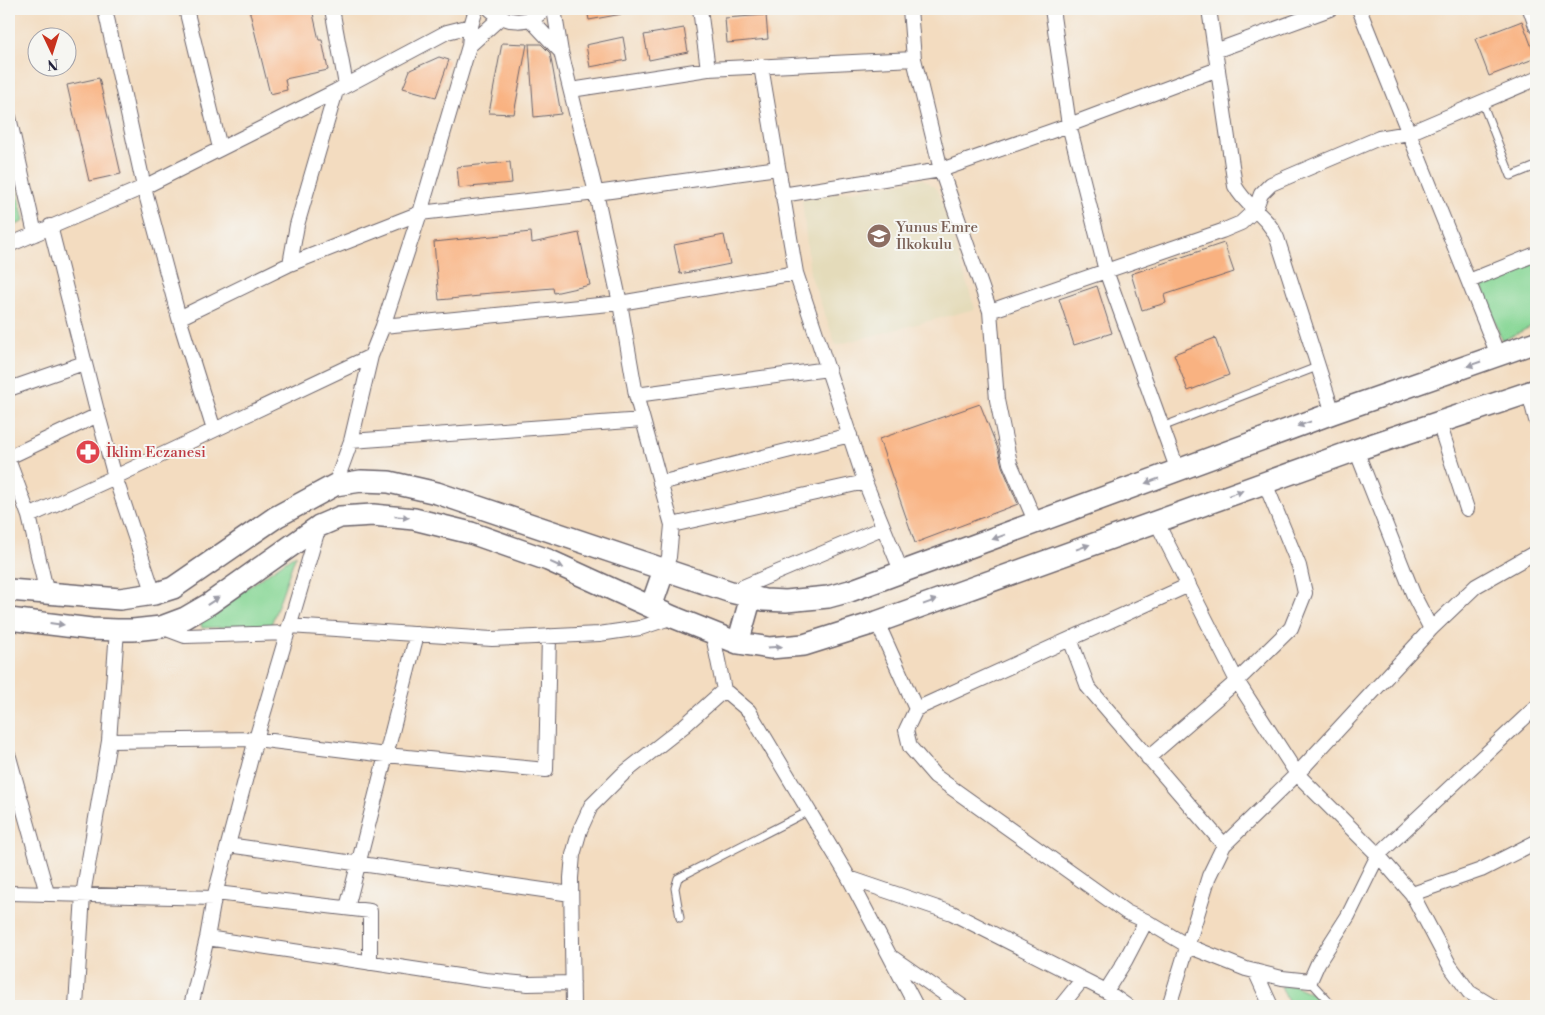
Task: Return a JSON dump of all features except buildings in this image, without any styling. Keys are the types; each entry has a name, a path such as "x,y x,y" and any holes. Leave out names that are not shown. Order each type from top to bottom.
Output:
{"main road":[{"path":"9,590 120,598 154,594 173,588 285,512 335,485 370,481 389,482 437,493 741,595 764,600 786,601 821,598 850,591 902,573 1333,414 1536,342"},
{"path":"9,619 91,629 133,630 161,627 185,618 209,604 319,526 340,517 368,515 414,518 471,533 548,560 738,643 770,648 804,645 877,622 1356,450 1533,392"},
{"path":"368,515 370,481"},
{"path":"285,512 298,541"},
{"path":"651,606 664,570"},
{"path":"738,643 741,595"}],"street":[{"path":"106,9 144,186 179,318 214,430"},
{"path":"186,9 220,148"},
{"path":"290,264 297,225 341,88 332,9"},
{"path":"335,485 351,441 372,356 420,213 470,46 471,26 476,9"},
{"path":"470,46 495,13 512,21 523,21 530,19 545,9"},
{"path":"554,9 561,52 596,193 620,302 636,396 672,525 669,557 664,570"},
{"path":"700,9 708,69"},
{"path":"910,9 914,59 941,170 990,311 997,400 1010,463 1036,523"},
{"path":"1052,9 1069,125 1106,271 1178,471"},
{"path":"1209,9 1235,186 1244,200 1268,221 1277,238 1333,414"},
{"path":"1215,51 1330,9"},
{"path":"1359,9 1498,355"},
{"path":"1530,9 1536,26"},
{"path":"530,19 561,52"},
{"path":"9,245 144,186 341,88 447,32 471,26"},
{"path":"571,90 708,69 914,59"},
{"path":"761,66 796,273 864,482 902,573"},
{"path":"782,194 941,170 1069,125 1218,69"},
{"path":"990,311 1241,223 1254,210 1261,194 1271,184 1379,138 1409,133 1536,78"},
{"path":"9,116 36,234"},
{"path":"179,318 290,264 420,213 596,193 778,168"},
{"path":"50,226 115,477 154,594"},
{"path":"1469,281 1536,254"},
{"path":"383,326 620,302 796,273"},
{"path":"29,516 372,356"},
{"path":"9,389 84,363"},
{"path":"636,396 828,369"},
{"path":"1533,392 1536,420"},
{"path":"9,457 98,415"},
{"path":"351,441 643,420"},
{"path":"1439,423 1467,510"},
{"path":"660,483 850,435"},
{"path":"1356,450 1414,596 1431,629"},
{"path":"9,462 29,516 48,594"},
{"path":"672,525 864,482"},
{"path":"1148,758 1238,681 1291,628 1306,593 1299,566 1265,483"},
{"path":"1156,521 1238,681 1297,774 1378,855 1412,894 1450,966 1470,992 1492,1006"},
{"path":"191,1006 215,895 256,739 319,526"},
{"path":"741,595 882,528"},
{"path":"1170,1006 1210,876 1224,846 1297,774 1431,629 1476,586 1536,552"},
{"path":"1189,585 916,710 906,730 910,747 935,776 1126,912 1146,921 1188,946 1246,969 1282,978 1310,981 1318,963 1348,916 1378,855 1536,707"},
{"path":"161,627 185,636 288,629 492,639 599,634 640,628 674,616"},
{"path":"877,622 916,710"},
{"path":"76,1006 83,895 109,741 117,630"},
{"path":"712,631 724,690 748,711 849,878 916,1006"},
{"path":"348,908 417,634"},
{"path":"109,741 256,739 386,755 546,770 549,636"},
{"path":"1070,639 1088,687 1224,846"},
{"path":"574,1006 571,894 573,855 580,830 591,806 623,774 684,726 724,690"},
{"path":"9,757 47,893"},
{"path":"1412,894 1481,870 1536,842"},
{"path":"228,845 571,894"},
{"path":"849,878 952,913 1106,992 1128,1006"},
{"path":"9,893 215,895 370,910 370,963"},
{"path":"1106,992 1146,921"},
{"path":"207,938 493,981 528,984 573,983"},
{"path":"890,956 962,1006"},
{"path":"1255,971 1271,1006"},
{"path":"1061,1006 1082,980"}],"lane":[{"path":"1482,102 1511,176 1536,166"},
{"path":"1162,427 1317,367"},
{"path":"680,918 675,888 678,878 808,811"},
{"path":"1310,981 1333,1006"}],"shaded area":[{"name":"Yunus Emre İlkokulu","path":"923,179 937,189 975,309 836,345 810,274 802,199"}],"green space":[{"path":"9,153 24,221 9,229"},
{"path":"1536,261 1536,324 1502,341 1481,283"},
{"path":"296,554 271,625 202,628 200,620"},
{"path":"1293,985 1317,996 1324,1006 1290,1006 1281,986"}],"place":[{"name":"Yunus Emre İlkokulu","path":"879,236"},
{"name":"İklim Eczanesi","path":"88,452"}]}
